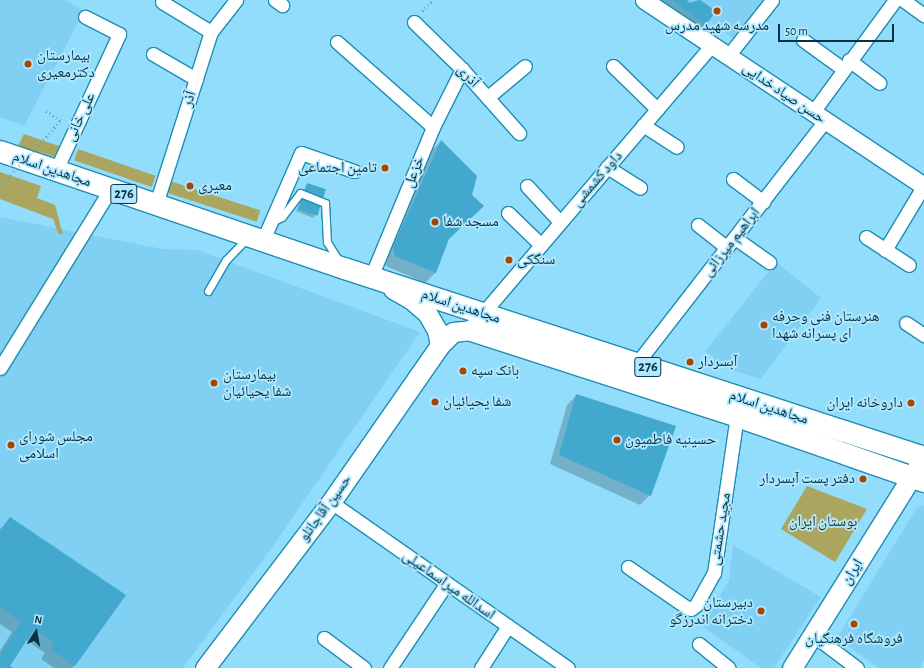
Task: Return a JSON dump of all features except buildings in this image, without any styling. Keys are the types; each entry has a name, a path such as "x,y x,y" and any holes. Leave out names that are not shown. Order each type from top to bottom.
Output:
{"main road":[{"name":"مجاهدین اسلام","path":"0,151 110,190 261,233 344,268 924,457"},
{"path":"371,277 412,300 427,313 437,330 440,345"},
{"name":"مجاهدین اسلام","path":"470,330 737,416 918,479"},
{"name":"حسین آقاجانلو","path":"210,666 331,502 440,345 453,332 470,330"},
{"name":"ایران","path":"792,668 918,479 924,457"}],"street":[{"name":"آذر","path":"156,204 210,32 236,0"},
{"name":"حسن صیاد خدایی","path":"644,0 924,186"},
{"path":"728,56 772,0"},
{"name":"ابراهیم میرزائی","path":"637,363 763,202 819,116 846,64 895,0"},
{"path":"903,0 924,15"},
{"path":"162,2 210,32"},
{"name":"علی خانی","path":"56,170 119,34 85,17"},
{"name":"آذری","path":"414,22 462,69 519,133"},
{"path":"802,40 879,83"},
{"path":"337,42 432,127"},
{"name":"داود کشمشی","path":"483,313 712,45"},
{"path":"153,54 196,79"},
{"path":"488,97 525,66"},
{"path":"613,66 657,109"},
{"name":"خزعل","path":"371,277 432,127 462,69"},
{"path":"643,125 677,147"},
{"path":"261,233 300,153 354,171"},
{"path":"607,167 640,188"},
{"path":"733,179 763,202"},
{"path":"527,186 560,222"},
{"path":"886,250 924,186"},
{"path":"0,368 110,190"},
{"path":"508,212 541,245"},
{"path":"698,225 769,262"},
{"path":"866,237 909,265"},
{"path":"906,323 924,335"},
{"name":"مجید حشمتی","path":"628,567 686,607 691,609 696,605 714,573 737,416"},
{"name":"اسدالله میراسماعیلی","path":"331,502 568,668"},
{"path":"390,668 447,583"},
{"path":"481,668 508,626"},
{"path":"813,635 857,668"},
{"path":"324,638 364,668"},
{"path":"699,644 729,668"}],"lane":[{"path":"208,291 226,260 282,217 300,193 325,203 327,242 344,268"}],"path":[{"path":"0,187 60,121 44,110"}],"shaded area":[{"name":"بیمارستان دکترمعیری","path":"0,0 66,0 84,11 24,126 0,117"},
{"name":"مدرسه شهید مدرس","path":"659,0 766,0 736,41 711,22 705,30"},
{"path":"0,217 163,249 197,250 420,332 273,546 183,668 0,668"},
{"name":"هنرستان فنی وحرفه ای پسرانه شهدا","path":"776,262 821,298 761,379 712,364 715,358 705,352"},
{"path":"924,505 924,660 920,668 878,668 837,638 916,509"},
{"name":"دبیرستان دخترانه اندرزگو","path":"733,545 821,597 774,668 761,668 701,625 729,581"}],"green space":[{"path":"24,134 62,147 55,157 18,146"},
{"path":"78,149 156,176 152,187 74,160"},
{"path":"0,172 41,186 37,198 55,205 63,235 58,233 53,219 0,199"},
{"path":"170,181 260,210 257,222 166,192"},
{"name":"بوستان ایران","path":"807,486 867,509 835,562 781,529"}],"place":[{"name":"مدرسه شهید مدرس","path":"717,11"},
{"name":"بیمارستان دکترمعیری","path":"28,64"},
{"name":"تامین اجتماعی","path":"385,168"},
{"name":"معیری","path":"190,186"},
{"name":"مسجد شفا","path":"435,222"},
{"name":"سنگکی","path":"509,260"},
{"name":"هنرستان فنی وحرفه ای پسرانه شهدا","path":"764,325"},
{"name":"آبسردار","path":"690,362"},
{"name":"بانک سپه","path":"463,371"},
{"name":"بیمارستان شفا یحیائیان","path":"214,383"},
{"name":"شفا یحیائیان","path":"435,402"},
{"name":"داروخانه ایران","path":"911,403"},
{"name":"حسینیه فاطمیون","path":"617,440"},
{"name":"مجلس شورای اسلامی","path":"11,445"},
{"name":"دفتر پست آبسردار","path":"863,479"},
{"name":"دبیرستان دخترانه اندرزگو","path":"761,611"},
{"name":"فروشگاه فرهنگیان","path":"854,624"}]}
